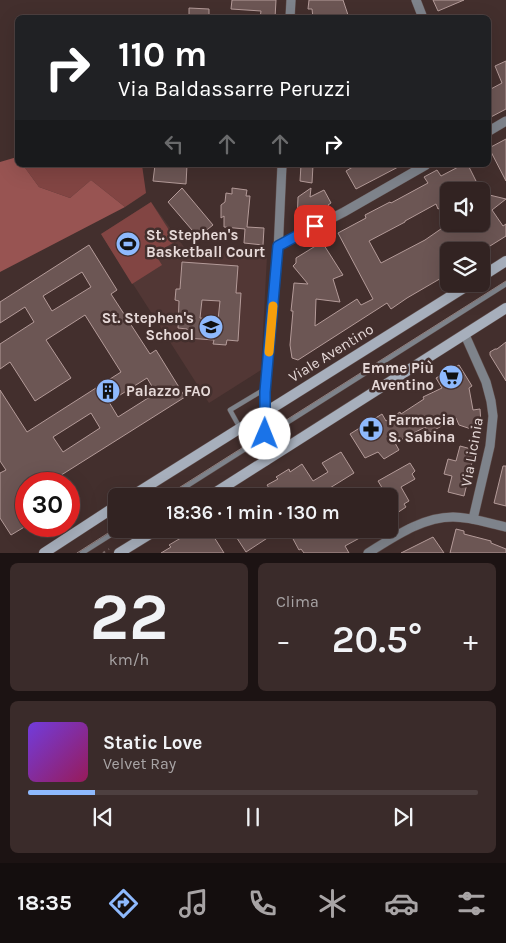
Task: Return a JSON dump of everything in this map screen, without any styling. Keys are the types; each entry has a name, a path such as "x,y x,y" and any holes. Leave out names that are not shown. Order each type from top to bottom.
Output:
{"main road":[{"path":"490,271 506,261"},
{"name":"Viale Aventino","path":"145,488 457,292"},
{"path":"223,488 506,308"},
{"path":"44,553 108,511"},
{"path":"119,553 143,538"}],"street":[{"path":"290,15 291,0"},
{"path":"416,0 422,15"},
{"path":"491,130 506,121"},
{"path":"266,461 266,388 278,246 282,167"},
{"path":"278,246 344,212 423,167"},
{"name":"Via Licinia","path":"465,335 486,382 493,416 490,446 474,520"},
{"path":"368,553 425,522 443,518 462,518 506,527"}],"lane":[{"path":"184,488 506,284"},
{"path":"240,428 230,410 266,388"},
{"path":"82,553 108,537"}],"shaded area":[{"path":"15,158 15,167 24,167 39,187 70,198 91,180 125,207 0,272 0,162"},
{"path":"24,167 142,167 146,193 125,207 91,180 70,198 39,187"},
{"name":"St. Stephen's School","path":"151,202 187,251 267,256 261,370 209,403 101,234"},
{"name":"St. Stephen's Basketball Court","path":"151,202 176,241 155,254 162,265 132,284 101,234"}],"building":[{"path":"232,0 276,0 275,15 260,15 261,11 231,9"},
{"path":"309,0 343,0 348,15 313,15 312,9 308,9"},
{"path":"433,0 464,0 438,11"},
{"path":"189,8 209,9 209,15 189,15"},
{"path":"506,61 506,109 491,117 491,89 502,83 495,66"},
{"path":"506,139 506,181 491,152 491,147"},
{"path":"155,167 187,167 186,184 153,181"},
{"path":"301,167 313,167 312,183 300,181"},
{"path":"353,167 398,167 356,189 346,171"},
{"path":"458,167 469,167 476,181 440,182 440,208 438,209 436,204 369,241 381,263 425,240 440,230 440,232 490,232 490,195 506,199 492,210 503,226 506,224 506,236 490,246 490,242 440,242 440,279 391,309 387,303 298,360 292,358 290,345 294,283 308,284 293,266 296,263 296,258 322,242 343,275 333,279 340,302 316,299 315,326 357,299 361,305 373,299 338,233 366,218 365,215 428,183 424,177 437,170 441,176"},
{"path":"182,188 213,225 198,237 168,202"},
{"path":"232,188 247,190 246,196 250,196 247,227 264,228 263,245 244,243 245,229 224,227 224,216 221,218 221,205 225,202 226,193 232,194"},
{"path":"311,188 310,197 324,190 331,203 328,205 329,207 297,224 298,197"},
{"name":"Palazzo FAO","path":"89,245 117,290 111,294 150,354 156,350 185,397 66,472 15,472 15,533 11,535 0,518 0,473 6,470 0,461 0,390 27,432 121,372 85,315 46,340 71,378 35,401 10,362 0,369 0,344 34,322 25,307 0,323 0,302","holes":["82,272 91,287 52,311 43,296","147,378 156,393 118,417 109,402","91,413 100,428 63,452 53,437"]},
{"path":"182,262 238,266 236,293 241,293 238,341 227,340 226,345 213,344 214,340 187,338 187,329 178,328 179,301 175,300 176,289 180,289","holes":["202,300 220,301 218,320 200,318"]},
{"path":"506,342 506,381 490,352"},
{"path":"459,365 472,386 469,388 473,410 480,409 481,423 479,423 479,429 471,429 459,425 456,418 429,433 425,427 395,443 399,450 384,459 378,452 365,458 350,434 382,414 386,421 400,412 401,414 424,399 423,397 442,388 436,378"},
{"path":"460,446 475,450 464,496 448,492 452,476 444,474 448,459 456,461"},
{"path":"341,452 354,473 330,488 269,488 267,485 278,479 276,477 289,469 290,472 302,464 313,481 328,472 322,463"},
{"path":"410,463 415,471 412,474 415,479 401,487 409,501 404,504 406,507 398,512 398,488 382,488 378,481"},
{"path":"503,466 506,466 506,506 494,503"},
{"path":"456,529 464,531 464,534 491,541 491,543 506,549 506,553 450,553"},
{"path":"433,537 444,553 401,553"},
{"path":"181,538 215,538 224,553 161,553 171,547 169,545"},
{"path":"237,538 267,538 246,552"},
{"path":"293,538 360,538 345,546 349,553 304,553 301,549 299,550"}],"tram line":[{"path":"179,488 506,281"},
{"path":"77,553 108,533"}],"slow traffic":[{"path":"269,352 273,306"}],"place":[{"name":"St. Stephen's Basketball Court","path":"128,244"},
{"name":"St. Stephen's School","path":"211,327"},
{"name":"Emme Più Aventino","path":"451,377"},
{"name":"Palazzo FAO","path":"108,391"},
{"name":"Farmacia S. Sabina","path":"371,429"}],"route":[{"path":"265,434 265,392 278,246 315,226"}]}
